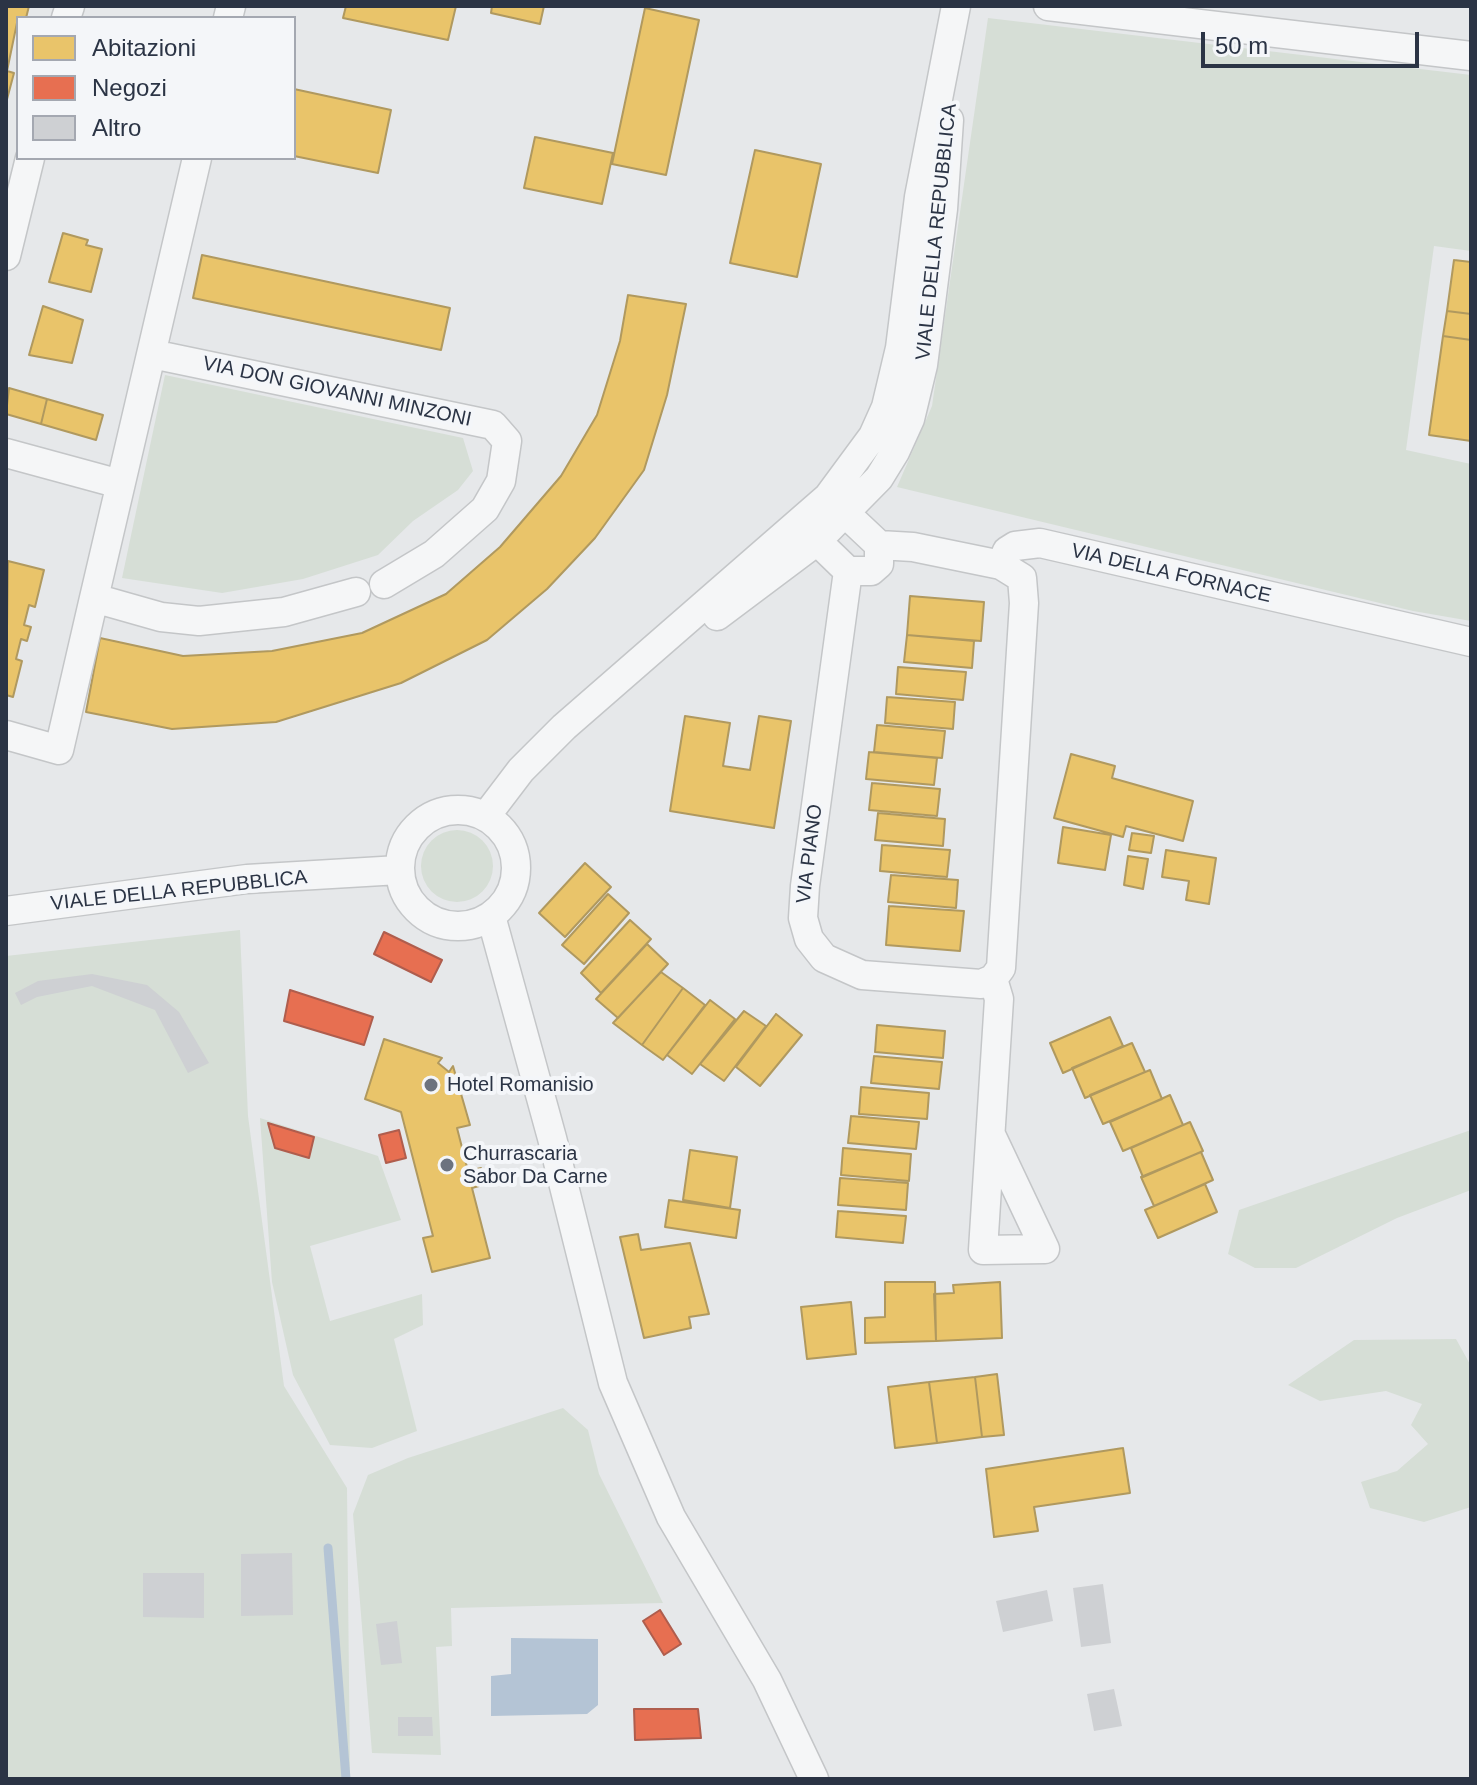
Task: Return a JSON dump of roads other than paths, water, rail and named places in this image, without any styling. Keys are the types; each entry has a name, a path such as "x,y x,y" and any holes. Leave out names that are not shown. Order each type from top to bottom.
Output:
{"street":[{"name":"VIALE DELLA REPUBBLICA","path":"486,816 521,770 564,727 837,505 886,407 900,348 919,197 957,6"},
{"path":"1048,6 1146,12 1471,56"},
{"path":"6,256 14,187 29,160"},
{"path":"6,735 59,750 197,160"},
{"name":"VIA DON GIOVANNI MINZONI","path":"94,598 161,617 199,621 284,612 370,588 434,554 485,509 501,481 507,441 493,425 152,354"},
{"path":"6,453 120,484"},
{"path":"879,545 879,564 860,574 848,571 817,541 837,505 879,545 913,547 1001,565 1022,578 1025,592 1001,968 993,979 999,999 992,1137"},
{"name":"VIALE DELLA REPUBBLICA","path":"564,727 817,541"},
{"name":"VIA DELLA FORNACE","path":"1001,565 1007,551 1015,546 1040,543 1471,642"},
{"name":"VIA PIANO","path":"848,571 805,886 803,918 809,939 824,958 862,975 981,984 993,979"},
{"path":"462,809 486,816 504,831 515,853 516,877 508,899 491,916 468,925 443,925 421,913 405,894 399,870 403,846 417,826 438,813 462,809"},
{"name":"VIALE DELLA REPUBBLICA","path":"6,911 247,879 399,870"},
{"path":"491,916 552,1138 613,1383 671,1517 767,1680 814,1779"}],"water":[{"path":"511,1638 598,1639 598,1705 587,1714 491,1716 491,1676 511,1674"}],"waterway":[{"path":"328,1548 346,1779"}],"place":[{"name":"Hotel Romanisio","path":"431,1085"},
{"name":"Churrascaria Sabor Da Carne","path":"447,1165"}]}
